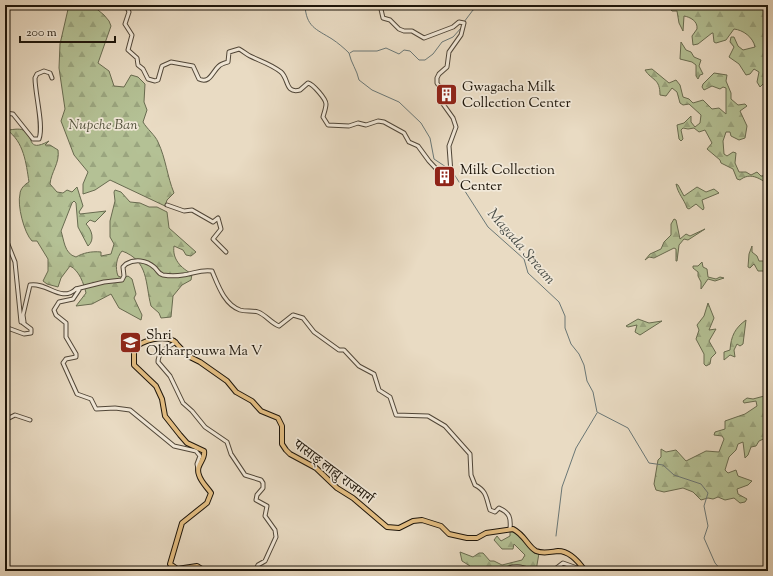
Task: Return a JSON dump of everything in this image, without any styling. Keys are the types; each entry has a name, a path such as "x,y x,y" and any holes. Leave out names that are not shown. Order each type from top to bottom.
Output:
{"main road":[{"path":"176,342 171,339 142,342 134,349 134,364 156,386 162,399 165,416 180,435 187,443 204,451 204,456 198,469 198,473 209,490 211,497 207,503 182,523 176,547 170,561 171,566 177,569 197,566 205,571"},
{"name":"पासाङ् लाह्मु राजमार्ग","path":"176,342 188,356 200,362 227,381 236,392 252,401 261,411 278,418 282,426 282,444 286,450 290,454 316,468 337,488 353,498 387,527 402,528 413,521 422,520 441,526 449,534 467,538 477,538 486,533 510,529"},
{"path":"510,529 516,530 525,537 535,551 545,553 564,552 578,561 585,570"}],"street":[{"path":"126,5 129,12 125,24 132,35 128,50 137,58 138,65 143,69 148,80 158,80 162,66 171,62 193,66 199,79 205,80 211,77 220,65 228,62 229,52 239,49 251,56 263,60 281,72 291,90 300,90 308,83 313,85 325,100 326,106 322,117 328,125 349,126 354,123 370,125 378,121 384,122 404,133 409,142 418,146 442,175 446,172 451,173 449,146 456,128 454,118 443,104 442,91 437,83 437,78 439,74 447,67 449,52 461,35 464,23 459,22 453,27 424,38 412,31 404,31 399,29 385,19 382,15 380,5"},
{"path":"5,113 13,114 32,139 39,139 41,126 35,78 37,74 44,71 50,73 52,78"},
{"path":"167,205 184,211 192,210 213,222 218,218 221,228 213,239 226,252"},
{"path":"5,237 15,262 20,304 20,320 31,329 31,333 24,334 5,327"},
{"path":"23,323 23,315 30,285 37,284 64,294 71,293 76,289 104,282 122,280 124,276 123,268 126,264 142,261 155,268 160,275 185,275 190,272 204,270 212,271 216,284 225,299 239,310 257,312 279,326 293,315 299,316 314,332 339,350 344,350 359,366 374,374 379,390 390,397 396,415 428,416 452,432 470,454 471,475 475,485 483,490 487,496 490,510 495,512 499,508 509,514 511,519 510,529"},
{"path":"76,289 79,292 73,299 59,302 54,310 56,315 66,323 66,336 76,354 76,357 65,360 63,363 74,390 80,396 91,399 96,409 115,408 130,410 174,446 196,451 200,456 197,464 198,469"},
{"path":"176,342 159,355 158,362 170,376 183,403 188,406 205,427 227,442 231,454 245,475 261,480 263,483 256,500 267,506 265,516 275,530 276,537 265,562 258,565 255,571"},
{"path":"5,420 15,415 30,420"},
{"path":"542,571 554,570 563,563 585,570"},
{"path":"502,571 507,568 521,566 534,571"}],"green space":[{"name":"Nupche Ban","path":"69,5 92,5 109,21 111,26 98,63 109,71 114,86 124,87 131,75 138,77 145,84 144,102 147,110 143,122 158,142 174,193 167,200 165,206 110,180 95,190 83,194 83,184 88,172 74,155 61,121 65,109 59,68 60,44"},
{"path":"666,5 768,5 768,79 760,87 757,82 759,72 754,69 750,74 746,75 739,64 729,57 734,47 730,42 731,37 734,37 738,46 743,50 755,47 752,40 747,35 734,29 726,40 716,43 714,42 712,33 698,44 693,45 692,36 697,29 695,22 691,18 684,16 683,31 679,23 677,11 672,11"},
{"path":"681,42 686,50 691,52 694,57 701,60 699,66 703,74 700,75 698,79 696,76 696,65 692,62 680,59"},
{"path":"652,69 669,83 676,80 680,85 683,97 689,99 693,103 703,100 712,109 719,108 726,114 726,88 723,87 720,89 712,86 704,90 702,87 714,73 727,75 726,81 731,93 731,99 738,105 745,104 747,106 740,111 747,126 745,138 739,140 731,136 730,132 726,132 723,141 724,154 727,156 733,152 736,153 735,163 739,172 746,172 751,175 757,172 761,176 768,175 768,184 751,176 747,176 740,180 737,179 733,169 721,163 720,160 707,149 712,143 705,130 699,132 694,128 683,128 681,130 683,139 681,141 679,139 677,125 684,123 691,116 691,122 695,127 700,123 701,115 689,104 683,105 680,103 677,92 672,88 666,96 660,95 659,85 645,70"},
{"path":"21,129 27,132 33,144 36,145 49,141 45,145 50,145 58,150 58,159 50,184 57,192 63,193 67,190 72,192 77,187 83,206 79,212 80,214 106,211 95,222 90,220 86,224 92,235 88,246 78,227 76,203 74,201 72,203 61,231 67,250 72,255 76,257 84,253 94,252 101,252 101,256 111,254 114,244 110,237 110,221 115,201 115,190 121,192 130,202 140,203 149,207 157,207 167,212 169,228 196,252 191,256 186,255 183,250 174,246 174,255 178,263 192,274 191,280 182,285 173,296 171,317 161,318 159,313 151,306 146,281 141,267 131,255 122,251 117,260 117,273 118,276 123,278 128,276 132,279 136,294 134,298 142,315 141,320 119,308 111,294 92,304 76,306 86,293 78,274 70,266 61,278 58,287 47,284 43,281 48,271 48,259 37,241 32,241 26,232 20,212 20,192 29,182 25,160 21,147 13,135 7,130"},
{"path":"676,184 684,196 697,187 706,192 714,189 719,193 702,200 703,210 696,204 689,209 678,191"},
{"path":"674,219 676,220 680,239 686,234 690,236 705,229 688,240 684,239 679,245 677,261 676,249 674,248 654,258 649,257 645,260 650,254 661,249 664,242 671,235 671,224"},
{"path":"752,246 752,252 757,256 759,261 764,261 767,265 765,266 768,270 768,278 763,271 758,271 754,264 750,268 748,267 749,254"},
{"path":"702,262 703,267 707,269 708,277 716,279 720,277 724,278 715,281 708,279 701,289 701,282 698,272 693,268 693,266 698,266"},
{"path":"708,303 714,318 709,330 716,329 709,341 716,353 711,358 710,364 706,366 704,364 704,354 696,339 699,330 697,325 704,316"},
{"path":"638,319 649,323 662,321 640,335 635,332 637,325 626,326"},
{"path":"746,320 743,344 740,346 737,344 734,350 735,357 730,355 724,360 724,352 730,350 734,333"},
{"path":"768,395 768,437 759,441 756,446 751,447 745,458 743,442 738,444 736,450 729,457 725,470 728,473 736,470 738,476 752,481 748,485 737,489 738,494 747,499 745,502 740,503 734,498 725,500 718,497 701,500 693,492 683,488 664,492 656,490 654,484 658,460 661,457 661,449 666,452 676,450 686,461 706,451 719,452 724,439 722,436 714,435 715,432 725,429 725,421 745,414 757,406 756,401 744,403 743,401 747,398 753,399"},
{"path":"510,532 516,532 539,553 536,571 473,571 470,566 462,561 460,552 473,557 479,553 483,553 490,561 494,561 502,565 522,560 525,555 514,544 513,549 502,549 494,540 497,536 501,541 510,536"}],"waterway":[{"name":"Magada Stream","path":"305,5 307,18 310,23 317,30 336,42 349,53 359,80 372,90 399,102 421,123 430,138 434,159 449,169"},
{"name":"Magada Stream","path":"464,22 473,10 482,5"},
{"name":"Magada Stream","path":"350,53 353,51 377,51 386,48 399,54 404,50 410,51 419,60 425,60 433,54 442,42 453,37 462,27"},
{"name":"Magada Stream","path":"452,171 488,227 524,259 528,273 559,302 565,316 565,328 571,344 579,354 584,365 587,381 593,392 597,412 628,428 649,463 663,465 674,475 701,484 708,493 704,506 708,526 704,538 715,563 722,571"},
{"path":"556,536 562,487 576,448 597,413"}],"place":[{"name":"Gwagacha Milk Collection Center","path":"446,94"},
{"name":"Milk Collection Center","path":"445,177"},
{"name":"Shri Okharpouwa Ma V","path":"130,342"}]}
